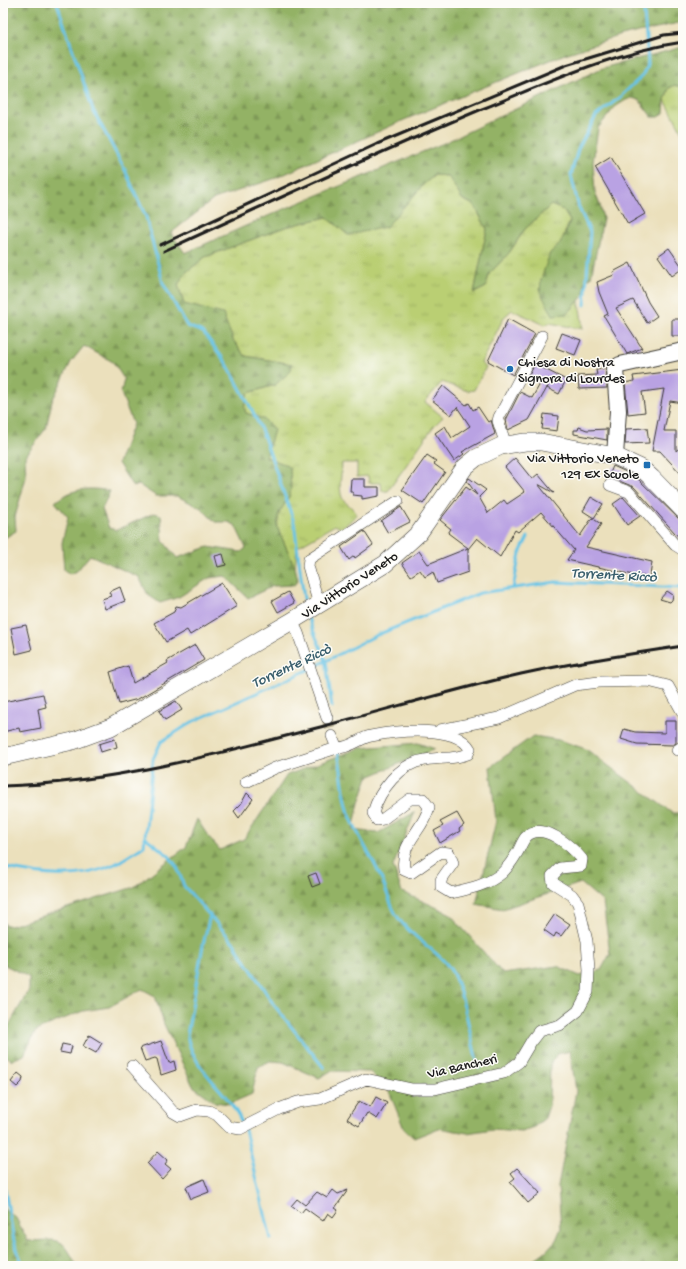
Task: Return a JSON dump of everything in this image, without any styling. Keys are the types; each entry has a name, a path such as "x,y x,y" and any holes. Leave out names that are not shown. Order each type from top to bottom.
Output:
{"main road":[{"name":"Via Vittorio Veneto","path":"3,757 73,741 111,727 295,627 319,605 397,554 420,533 465,467 490,450 506,445 526,442 541,442 615,456 641,468 683,510"}],"street":[{"path":"506,445 498,421 499,417 542,336"},
{"path":"615,456 618,411 615,369 620,365 683,351"},
{"path":"610,485 629,492 675,545 683,550"},
{"path":"319,605 308,566 309,559 398,501"},
{"path":"295,627 327,718"},
{"path":"436,731 499,718 575,685 599,682 648,681 668,686 683,713"},
{"name":"Via Bancheri","path":"132,1066 173,1112 180,1116 197,1110 209,1111 217,1115 229,1127 240,1129 279,1109 298,1102 320,1099 366,1079 412,1089 435,1089 504,1073 519,1062 532,1040 540,1031 560,1025 578,1011 588,992 589,970 587,941 578,903 572,895 553,883 552,876 560,868 581,866 582,860 574,849 549,832 536,832 526,836 517,854 502,873 479,886 451,893 440,887 441,880 453,863 449,853 441,852 411,873 404,870 403,863 407,845 426,818 429,807 423,799 410,800 383,819 377,820 373,813 376,804 389,783 402,769 422,760 457,759 468,754 470,749 467,743 456,737 436,731 370,736 347,748 337,748 275,768 246,782"},
{"path":"332,736 337,748"}],"green space":[{"path":"3,3 683,3 683,22 621,36 565,54 404,120 276,178 214,199 171,233 185,253 277,212 444,143 602,68 683,47 683,87 675,85 669,88 665,100 664,113 658,117 652,117 639,100 632,98 615,107 598,128 593,162 595,193 600,205 603,219 591,277 585,281 584,295 567,314 553,315 540,292 541,279 550,253 560,244 570,221 563,210 551,205 525,229 509,253 489,274 486,287 474,293 487,229 474,205 462,199 448,176 435,175 424,184 386,227 348,235 327,217 285,227 205,257 184,274 178,285 184,304 223,314 233,340 245,356 292,364 291,371 275,385 248,393 244,407 246,413 265,420 274,430 266,457 290,468 290,495 279,513 277,527 295,567 298,580 294,585 273,586 248,598 225,576 209,578 179,597 160,603 148,595 139,577 90,555 77,571 70,574 64,570 62,543 68,517 55,502 61,497 74,491 95,489 110,491 102,509 109,528 117,530 154,513 161,515 163,541 177,558 208,547 241,552 246,548 235,525 228,522 215,522 201,508 177,496 156,496 139,485 133,487 118,463 133,424 121,393 124,379 113,362 84,346 71,362 52,401 46,428 25,457 26,477 15,517 16,531 3,539"},
{"path":"675,85 683,87 683,134 665,100 669,88"},
{"path":"435,175 449,176 462,199 474,205 487,229 474,293 486,287 489,274 509,253 525,229 551,205 563,210 570,221 560,245 550,253 567,314 579,301 583,329 549,323 545,325 512,310 504,317 481,363 486,367 474,390 468,391 442,382 425,402 443,417 433,427 388,491 382,491 381,483 369,483 368,476 357,477 357,463 342,463 340,488 342,497 357,515 341,529 335,525 297,547 295,567 277,527 279,513 290,495 284,464 266,457 265,420 246,413 244,407 248,393 275,385 292,364 245,356 233,340 223,315 184,304 178,285 184,274 205,257 285,227 327,217 348,235"},
{"path":"533,736 559,740 586,749 672,813 683,813 683,1266 525,1266 546,1251 556,1240 561,1228 558,1186 576,1091 570,1051 557,1054 550,1065 549,1106 545,1118 534,1127 522,1131 493,1129 467,1133 439,1128 414,1138 404,1129 389,1091 370,1072 331,1071 319,1078 283,1062 270,1061 258,1067 252,1094 229,1104 215,1102 193,1086 164,1024 155,996 142,989 109,1007 83,1011 35,1032 24,1055 12,1060 3,1054 3,1036 29,990 29,977 3,964 3,923 10,926 134,887 186,847 197,819 208,836 220,850 244,839 287,775 360,748 418,743 435,749 368,777 359,803 353,830 378,833 415,812 393,866 402,892 449,913 503,974 557,966 580,976 601,970 610,954 603,902 581,883 503,909 476,904 496,821 490,767"},
{"path":"3,1208 16,1218 28,1241 54,1240 63,1244 77,1266 3,1266"}],"building":[{"path":"611,157 645,214 628,224 595,167"},
{"path":"669,248 683,268 672,276 658,256"},
{"path":"630,263 648,302 657,316 647,323 633,300 616,308 642,348 627,354 604,316 608,314 599,292 597,282 614,275 613,272"},
{"path":"508,319 535,334 513,375 488,361"},
{"path":"672,319 683,319 683,336 672,336"},
{"path":"562,333 581,340 575,355 556,348"},
{"path":"535,364 566,380 559,394 547,388 548,386 529,420 508,430 506,420 520,392 532,398 540,384 528,377"},
{"path":"606,368 607,388 579,389 578,376 597,375 596,370"},
{"path":"683,370 683,403 670,401 664,431 676,431 676,451 683,445 683,476 660,451 652,451 664,389 642,392 645,412 628,414 625,383 634,381 633,376"},
{"path":"443,386 466,405 469,403 473,410 478,407 488,422 491,420 495,434 462,452 464,454 454,461 435,433 445,426 452,438 470,426 457,407 451,415 432,400"},
{"path":"544,414 559,416 557,431 542,429"},
{"path":"579,427 587,430 607,429 607,440 574,434 574,430 578,430"},
{"path":"647,428 649,443 625,444 626,429"},
{"path":"427,455 436,461 434,464 445,472 423,504 402,490"},
{"path":"515,458 532,479 538,474 554,493 538,484 580,536 592,518 601,524 586,547 652,562 650,576 638,576 567,560 574,550 541,512 518,532 515,530 500,557 477,538 468,549 468,572 437,583 433,572 425,577 420,570 411,576 402,563 419,551 428,564 468,548 448,533 451,529 440,520 466,487 477,495 467,481 469,478 486,490 479,497 488,513 504,500 507,504 525,492 505,467"},
{"path":"613,466 635,476 683,523 683,542 634,487 612,478 608,478"},
{"path":"351,479 365,479 365,487 379,487 379,496 362,499 362,496 353,495 353,492 350,492"},
{"path":"591,497 603,504 594,518 583,511"},
{"path":"623,497 640,516 627,525 613,504"},
{"path":"401,507 410,522 388,533 381,521"},
{"path":"364,531 373,545 355,558 354,556 349,560 341,547"},
{"path":"223,554 226,565 218,567 215,556"},
{"path":"222,583 237,606 190,635 187,630 166,642 154,623 174,612 176,606 181,607"},
{"path":"120,587 125,601 105,609 102,599 111,596 109,592"},
{"path":"667,591 673,595 670,602 660,599"},
{"path":"288,592 294,603 278,612 272,601"},
{"path":"26,625 32,650 16,654 11,628"},
{"path":"195,645 204,660 138,699 119,704 110,672 128,666 133,683 168,663 167,661"},
{"path":"43,694 46,707 38,709 41,728 20,732 19,728 3,732 3,702"},
{"path":"176,701 182,710 165,720 159,711"},
{"path":"665,721 676,721 676,743 673,745 637,744 621,739 624,729 635,732 665,733"},
{"path":"115,739 117,747 101,752 99,744"},
{"path":"247,793 253,799 239,818 234,811 241,804"},
{"path":"457,813 464,825 459,829 460,831 440,843 434,831 443,826 440,822"},
{"path":"316,873 320,884 312,887 308,876"},
{"path":"555,914 570,924 561,936 556,933 554,937 544,930"},
{"path":"89,1035 102,1043 96,1053 83,1046"},
{"path":"161,1041 169,1063 174,1061 176,1070 161,1075 157,1059 155,1058 145,1061 140,1048"},
{"path":"62,1044 72,1046 70,1054 60,1052"},
{"path":"18,1073 23,1077 22,1082 17,1087 11,1082"},
{"path":"376,1097 387,1103 377,1119 367,1113 359,1126 347,1119 359,1101 370,1107"},
{"path":"158,1151 168,1160 165,1164 171,1169 162,1179 147,1163"},
{"path":"517,1168 540,1193 528,1203 510,1182 515,1178 511,1173"},
{"path":"204,1179 209,1192 191,1199 186,1187"},
{"path":"333,1190 338,1194 348,1190 335,1208 338,1210 333,1217 328,1213 323,1221 305,1208 301,1213 291,1206 297,1199 305,1205 317,1192 327,1198"}],"waterway":[{"path":"57,3 93,110 125,170 146,217 163,283 187,326 203,332 227,364 263,434 294,522 305,607"},
{"path":"585,305 590,232 579,208 571,175 578,149 596,116 619,98 643,75 648,62 644,12 646,3"},
{"path":"513,588 520,553 528,537"},
{"name":"Torrente Riccò","path":"3,867 31,873 74,875 101,869 126,858 144,846 153,759 161,742 192,722 308,670 377,635 480,593 556,582 683,588"},
{"name":"Torrente Riccò","path":"308,618 326,661 332,707"},
{"path":"338,753 345,799 349,813 380,875 393,909 405,927 444,961 455,978 463,1000 479,1068"},
{"path":"145,837 169,856 177,867 184,886 234,943 274,1005 324,1068"},
{"path":"210,915 203,945 187,1035 196,1060 230,1102 243,1125"},
{"path":"245,1130 271,1239"},
{"path":"3,1178 14,1241 23,1266"}],"tunnel":[{"path":"327,718 332,736"}],"railway":[{"path":"160,245 377,144 566,65 664,35 683,33"},
{"path":"164,251 402,143 556,79 631,53 683,42"},
{"path":"3,786 46,784 88,779 172,764 256,744 521,674 622,655 683,646"}],"place":[{"name":"Chiesa di Nostra Signora di Lourdes","path":"510,369"},
{"name":"Via Vittorio Veneto 129 Ex Scuole","path":"647,465"}]}
